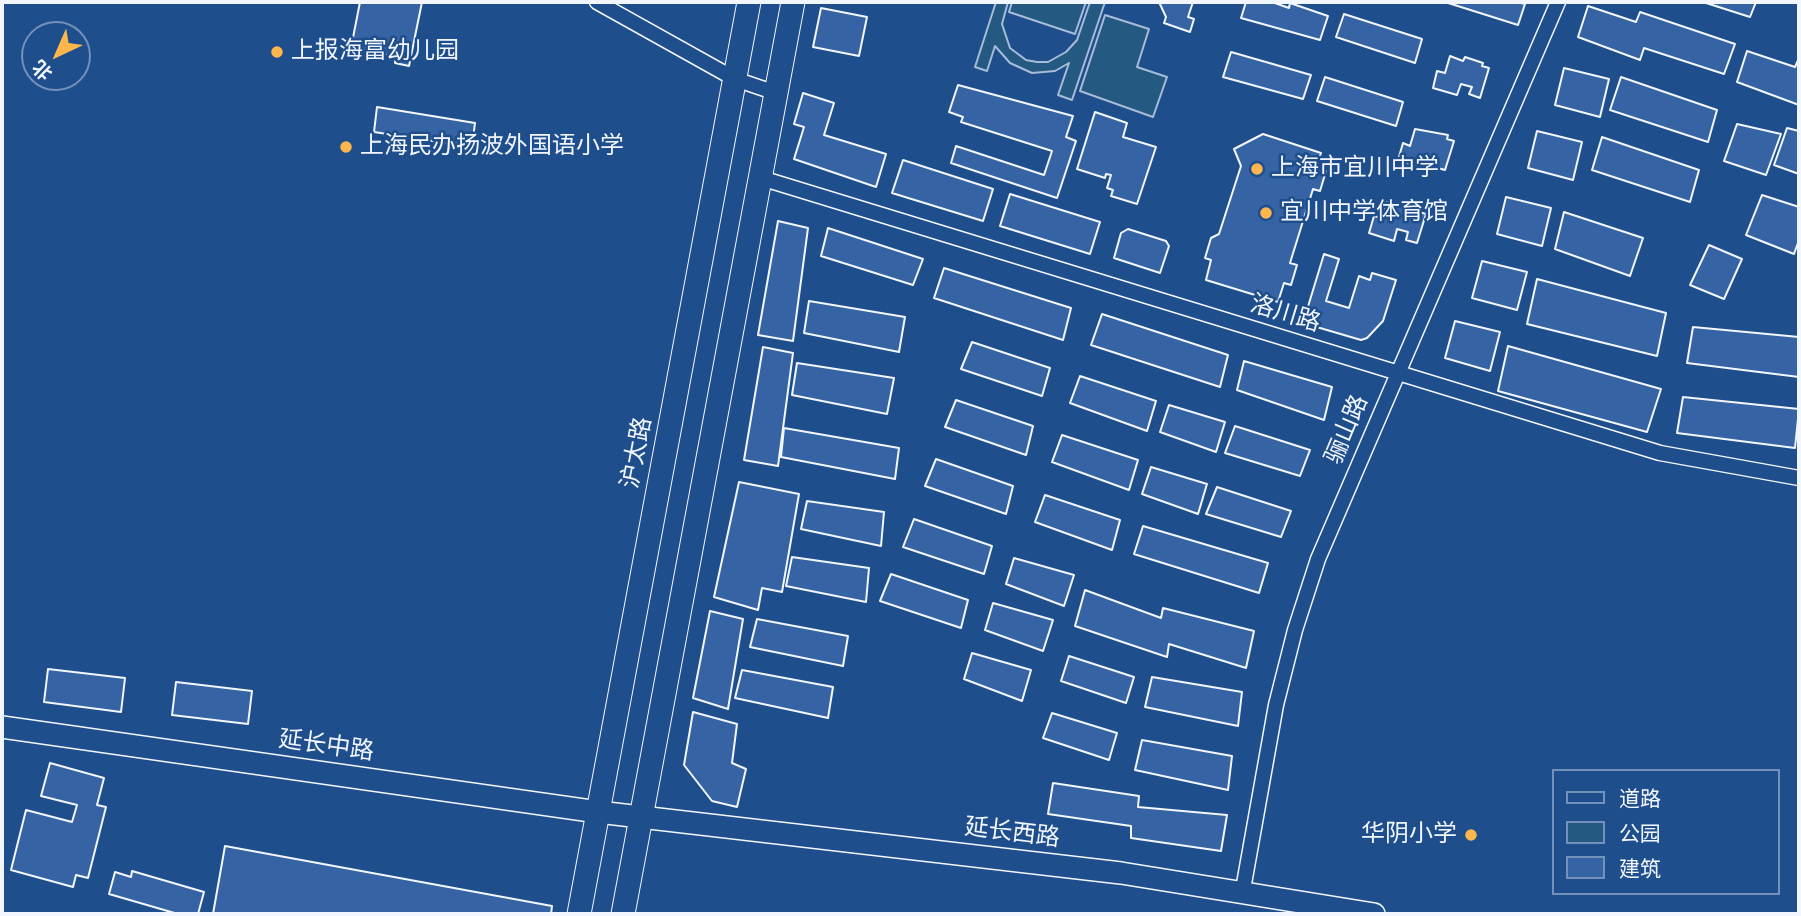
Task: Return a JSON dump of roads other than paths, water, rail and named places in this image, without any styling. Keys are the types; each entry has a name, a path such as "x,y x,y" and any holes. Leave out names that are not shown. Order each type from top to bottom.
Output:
{"main road":[{"name":"沪太路","path":"579,914 749,2"},
{"path":"623,914 793,2"}],"street":[{"path":"597,2 735,79 776,93"},
{"name":"骊山路","path":"1242,895 1276,705 1295,630 1318,559 1558,2"},
{"name":"洛川路","path":"761,178 1660,453 1799,478"},
{"name":"延长中路","path":"2,727 643,818"},
{"name":"延长西路","path":"643,818 1121,873 1242,895 1374,914"}],"place":[{"name":"上报海富幼儿园","path":"277,52"},
{"name":"上海民办扬波外国语小学","path":"346,147"},
{"name":"上海市宜川中学","path":"1257,169"},
{"name":"宜川中学体育馆","path":"1266,213"},
{"name":"华阴小学","path":"1471,835"}]}
